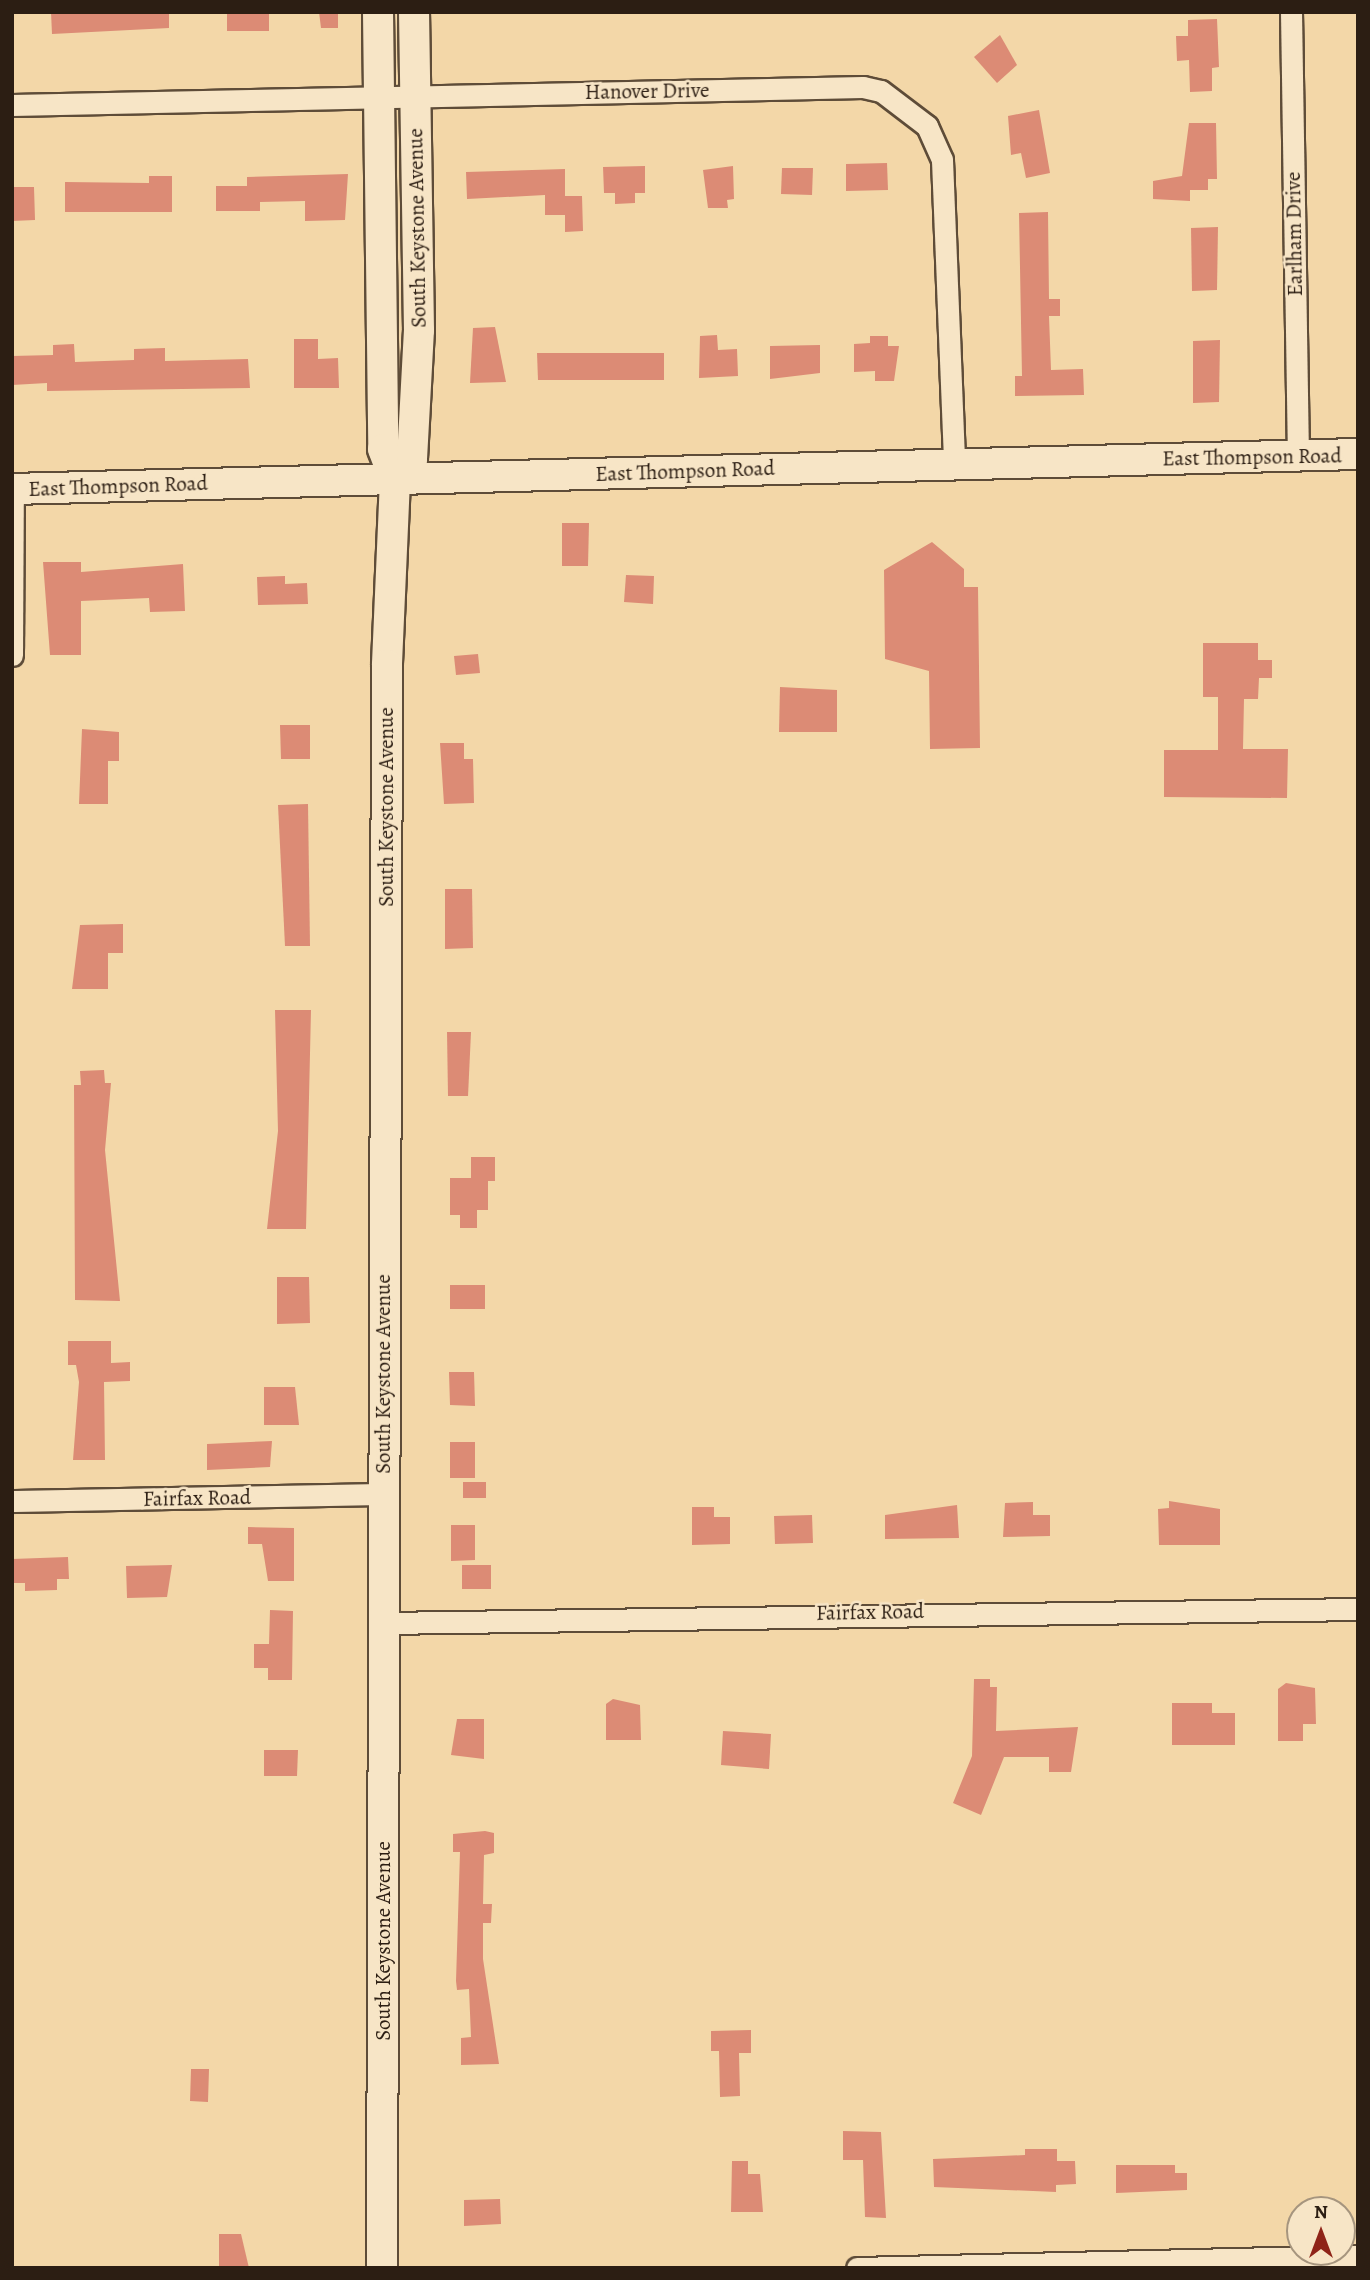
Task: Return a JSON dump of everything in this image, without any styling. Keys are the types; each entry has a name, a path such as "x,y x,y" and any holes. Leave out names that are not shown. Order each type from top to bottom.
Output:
{"main road":[{"name":"South Keystone Avenue","path":"378,12 383,449 395,480 387,665 382,2268"},
{"name":"South Keystone Avenue","path":"395,480 412,459 416,410 414,12"},
{"name":"East Thompson Road","path":"13,489 1358,454"}],"street":[{"name":"Earlham Drive","path":"1291,12 1298,455"},
{"name":"Hanover Drive","path":"12,105 863,86 906,105 936,142 944,171 954,464"},
{"path":"12,655 13,489"},
{"name":"Fairfax Road","path":"12,1501 383,1494"},
{"name":"Fairfax Road","path":"383,1623 1358,1609"},
{"path":"857,2268 1358,2256"}],"building":[{"path":"51,12 169,12 169,28 52,34"},
{"path":"227,12 269,12 269,31 227,31"},
{"path":"319,12 338,12 338,28 321,28"},
{"path":"1217,19 1219,67 1212,68 1212,91 1190,92 1189,60 1177,61 1176,36 1188,36 1188,20"},
{"path":"1000,35 1017,65 997,83 974,57"},
{"path":"1039,110 1050,173 1026,178 1021,153 1011,155 1008,116"},
{"path":"1189,123 1216,123 1217,179 1208,179 1208,190 1190,190 1190,201 1153,199 1153,181 1182,176"},
{"path":"887,163 888,190 846,191 846,164"},
{"path":"645,166 645,193 635,193 635,203 615,204 615,193 604,193 603,167"},
{"path":"733,166 734,199 727,200 728,208 708,208 703,170"},
{"path":"782,168 813,168 812,195 781,194"},
{"path":"565,169 565,196 582,196 583,231 565,232 565,215 545,215 545,195 467,199 466,172"},
{"path":"348,174 345,220 305,221 305,201 260,202 260,211 216,211 216,186 247,186 247,177"},
{"path":"149,176 172,176 172,212 65,212 65,182 149,183"},
{"path":"12,187 34,187 35,220 12,221"},
{"path":"1048,212 1049,299 1060,299 1060,316 1049,316 1051,370 1083,369 1084,395 1015,396 1015,376 1022,376 1019,213"},
{"path":"1218,227 1217,290 1192,291 1191,228"},
{"path":"495,327 506,382 470,383 473,328"},
{"path":"717,335 718,350 737,349 738,376 699,378 700,336"},
{"path":"870,336 888,336 888,346 899,346 894,381 875,381 875,371 854,372 854,344 870,343"},
{"path":"294,339 318,339 318,359 338,358 339,388 294,388"},
{"path":"1220,340 1219,402 1193,403 1193,341"},
{"path":"74,344 75,362 134,360 134,349 165,348 165,361 248,359 250,388 47,391 47,383 12,385 12,356 53,355 53,345"},
{"path":"820,345 820,373 770,379 770,346"},
{"path":"537,353 664,353 664,380 538,380"},
{"path":"562,523 589,523 588,566 562,566"},
{"path":"932,542 964,569 964,587 978,587 980,748 930,749 929,671 885,659 884,570"},
{"path":"43,562 81,562 81,572 183,564 185,611 150,612 149,598 81,601 81,655 50,655"},
{"path":"626,575 654,576 653,604 624,602"},
{"path":"285,576 285,584 307,583 308,604 258,605 257,577"},
{"path":"1203,643 1258,643 1258,660 1272,660 1272,678 1259,678 1258,699 1244,699 1243,749 1288,749 1287,798 1164,797 1164,750 1218,750 1218,697 1203,697"},
{"path":"478,654 480,673 456,675 454,656"},
{"path":"780,687 837,690 837,732 779,732"},
{"path":"280,725 310,725 310,759 281,759"},
{"path":"82,729 119,732 119,761 108,761 108,804 79,804"},
{"path":"440,743 464,743 464,759 473,759 474,803 444,804"},
{"path":"308,804 310,946 285,946 278,805"},
{"path":"445,889 472,889 473,948 445,949"},
{"path":"123,924 123,953 108,953 108,989 72,989 80,925"},
{"path":"275,1010 311,1010 306,1229 267,1229 278,1131"},
{"path":"447,1032 471,1032 468,1096 448,1096"},
{"path":"104,1070 105,1083 111,1083 105,1150 120,1301 75,1300 74,1085 81,1085 80,1071"},
{"path":"471,1157 495,1157 495,1181 488,1181 488,1210 477,1210 477,1228 460,1228 460,1215 450,1215 450,1178 471,1178"},
{"path":"277,1277 309,1277 310,1323 277,1324"},
{"path":"450,1285 485,1285 485,1309 450,1309"},
{"path":"68,1341 111,1341 111,1363 130,1362 130,1381 104,1382 105,1460 73,1460 79,1382 76,1365 68,1365"},
{"path":"449,1372 474,1372 475,1406 450,1405"},
{"path":"264,1387 295,1387 299,1425 264,1425"},
{"path":"272,1441 270,1467 207,1470 207,1444"},
{"path":"450,1442 475,1442 475,1478 450,1478"},
{"path":"463,1482 486,1482 486,1498 463,1498"},
{"path":"1169,1501 1220,1509 1220,1545 1159,1545 1158,1509 1169,1508"},
{"path":"1033,1502 1033,1515 1050,1515 1050,1536 1003,1537 1005,1503"},
{"path":"957,1505 959,1538 885,1539 885,1515"},
{"path":"692,1507 714,1507 714,1517 730,1517 730,1544 692,1545"},
{"path":"812,1515 813,1543 775,1544 774,1516"},
{"path":"451,1525 475,1525 475,1560 451,1561"},
{"path":"248,1527 294,1528 294,1581 268,1581 262,1544 248,1544"},
{"path":"68,1557 69,1579 57,1579 57,1590 25,1591 25,1583 12,1583 12,1559"},
{"path":"172,1565 167,1597 127,1598 126,1566"},
{"path":"462,1565 491,1565 491,1589 462,1589"},
{"path":"270,1610 293,1611 292,1680 268,1680 268,1668 254,1668 254,1644 269,1644"},
{"path":"974,1679 990,1679 990,1687 997,1687 996,1731 1078,1727 1071,1772 1049,1772 1049,1757 1004,1757 981,1815 953,1803 972,1756"},
{"path":"1286,1683 1315,1688 1316,1724 1303,1724 1303,1741 1278,1741 1278,1689"},
{"path":"613,1699 640,1705 641,1740 606,1740 606,1704"},
{"path":"1172,1703 1212,1703 1212,1713 1235,1713 1235,1745 1172,1745"},
{"path":"457,1719 484,1719 484,1759 451,1755"},
{"path":"723,1731 771,1734 769,1769 721,1765"},
{"path":"264,1750 298,1750 297,1776 264,1776"},
{"path":"485,1831 494,1833 494,1853 484,1855 483,1904 492,1904 491,1923 483,1923 483,1959 499,2064 461,2065 461,2038 471,2037 469,1989 457,1990 456,1981 460,1852 453,1852 453,1834"},
{"path":"751,2030 751,2053 739,2053 740,2096 720,2097 719,2051 711,2051 711,2031"},
{"path":"191,2069 209,2069 208,2102 190,2101"},
{"path":"843,2131 881,2132 886,2218 865,2217 863,2160 843,2160"},
{"path":"1025,2149 1057,2149 1057,2161 1075,2161 1076,2184 1056,2185 1056,2192 934,2187 933,2159 1025,2155"},
{"path":"732,2161 748,2161 748,2174 760,2174 763,2212 731,2212"},
{"path":"1116,2165 1175,2165 1175,2173 1187,2173 1187,2190 1116,2193"},
{"path":"500,2199 501,2224 464,2226 464,2200"},
{"path":"219,2234 241,2234 249,2268 219,2268"}]}
